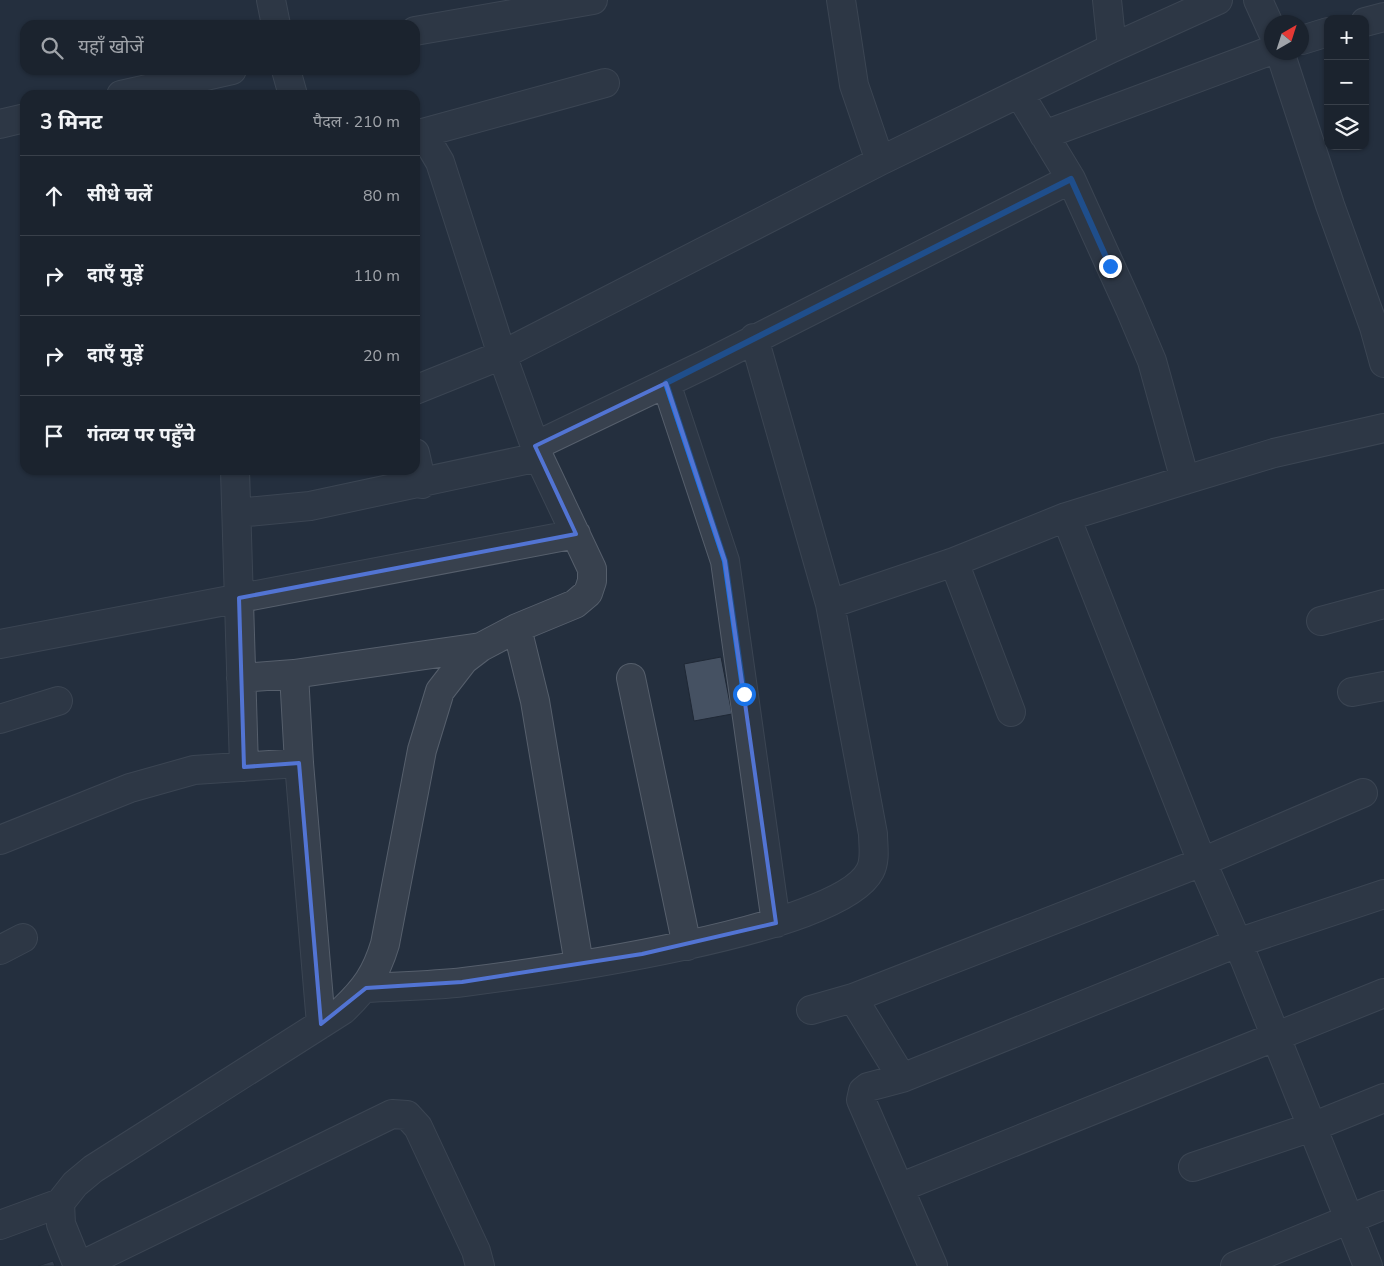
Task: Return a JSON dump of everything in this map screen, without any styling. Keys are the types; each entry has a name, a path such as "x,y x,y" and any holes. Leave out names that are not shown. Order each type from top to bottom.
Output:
{"street":[{"path":"271,0 275,20"},
{"path":"420,30 593,0"},
{"path":"841,0 854,85 880,161"},
{"path":"1107,0 1112,48"},
{"path":"420,388 502,355 880,161 1112,48 1218,0"},
{"path":"1258,0 1265,15"},
{"path":"1369,21 1384,17"},
{"path":"1309,38 1324,33"},
{"path":"1044,135 1264,53"},
{"path":"1283,60 1330,205 1379,326 1384,363"},
{"path":"143,90 210,75"},
{"path":"287,75 292,90"},
{"path":"420,133 605,83"},
{"path":"1020,93 1071,179 1152,361 1185,480"},
{"path":"0,124 20,119"},
{"path":"0,1225 60,1203 76,1184 93,1169 322,1024 343,1010 366,988 379,963 385,944 422,750 440,691 464,660 481,647 517,628 575,604 588,593 592,581 592,569 537,451 502,355 440,162 426,140 420,136"},
{"path":"236,513 310,506 422,484 537,451 754,338 1071,179"},
{"path":"366,988 462,982 687,946 776,923 830,903 855,887 870,871 874,856 873,834 830,604 754,338"},
{"path":"666,383 725,561 776,923"},
{"path":"830,604 954,562 1066,518 1185,480 1274,453 1384,428"},
{"path":"235,475 244,767"},
{"path":"420,475 422,484"},
{"path":"1066,518 1202,862 1350,1218 1368,1266"},
{"path":"0,644 576,534"},
{"path":"954,562 1011,712"},
{"path":"1321,621 1384,604"},
{"path":"517,628 535,701 579,964"},
{"path":"241,678 294,674 481,647"},
{"path":"294,674 299,763 322,1024"},
{"path":"631,678 687,946"},
{"path":"1352,692 1384,686"},
{"path":"0,719 58,701"},
{"path":"0,840 130,788 194,770 299,763"},
{"path":"811,1010 853,998 1202,862 1362,793"},
{"path":"932,1266 860,1097 863,1091 868,1087 902,1078 1237,943 1384,894"},
{"path":"899,1188 1384,993"},
{"path":"853,998 902,1078"},
{"path":"1193,1167 1312,1127 1384,1098"},
{"path":"60,1203 61,1224 79,1266 392,1114 407,1115 418,1127 476,1251 480,1266"},
{"path":"1235,1266 1384,1205"}],"highlighted area":[{"path":"666,383 725,561 776,923 642,954 462,982 366,988 321,1024 299,763 244,767 239,598 576,534 535,446"}],"building":[{"path":"721,657 732,714 694,721 684,664"},
{"path":"53,1261 55,1266 38,1266"}],"route":[{"path":"744,694 725,561 666,383 1071,179 1110,266"}]}
